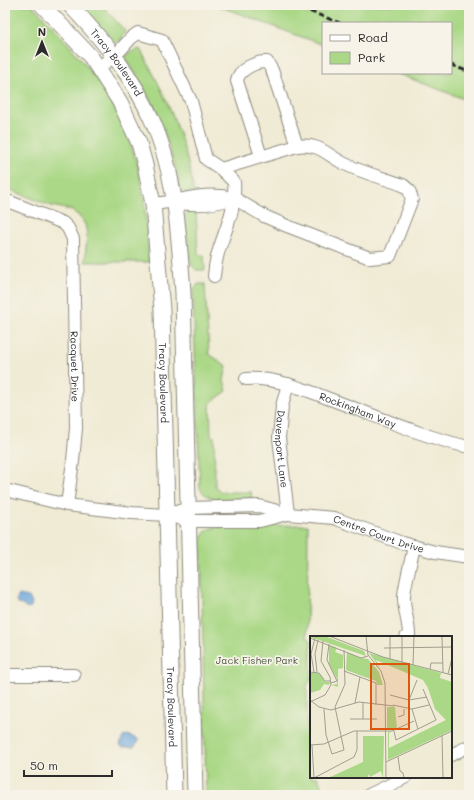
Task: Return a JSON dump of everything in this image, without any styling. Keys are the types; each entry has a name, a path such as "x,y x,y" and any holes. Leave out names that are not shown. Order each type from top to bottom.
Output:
{"main road":[{"name":"Tracy Boulevard","path":"42,5 99,67 120,102 139,143 153,204 162,310 174,795"},
{"name":"Tracy Boulevard","path":"70,5 115,56 134,85 153,121 165,158 174,202 183,293 195,795"}],"street":[{"path":"99,67 115,56 131,38 138,33 162,40 191,101 206,159 221,169 234,182 232,217 217,256 214,276"},
{"path":"261,156 237,81 238,75 241,71 262,62 266,62 272,70 297,146"},
{"path":"221,169 261,156 308,144 320,147 344,164 403,186 409,190 412,199 390,256 370,258 281,224 264,216 234,198"},
{"path":"153,204 174,202 192,205 218,204 234,198"},
{"name":"Racquet Drive","path":"5,200 56,219 68,228 74,239 76,428 74,461 67,504"},
{"name":"Rockingham Way","path":"246,379 259,378 288,384 423,433 469,447"},
{"name":"Davenport Lane","path":"288,384 282,406 279,438 288,514"},
{"name":"Centre Court Drive","path":"5,490 67,504 132,513 189,515 260,521 288,514 334,518 414,546 435,552 469,557"},
{"path":"408,636 409,635 409,623 405,612 404,596 414,546"},
{"path":"5,675 74,675"},
{"path":"452,754 469,746"},
{"path":"369,795 404,778"}],"green space":[{"path":"5,5 32,5 70,46 86,66 102,87 115,109 126,133 135,159 142,187 149,262 85,262 87,234 85,224 79,216 71,210 52,206 5,188"},
{"path":"79,5 102,5 125,31 121,39 114,43"},
{"path":"216,5 469,5 469,101 399,74 452,74 452,22 322,22 322,45"},
{"path":"140,49 174,118 186,155 194,193 185,193 180,190 166,137 159,120 144,88 125,57 131,52"},
{"path":"196,209 198,255 204,255 205,270 196,270 191,265 184,218 188,210"},
{"path":"198,284 205,284 209,354 227,366 224,380 227,391 210,403 211,436 214,437 215,486 221,492 251,492 252,498 215,499 209,497 200,488 193,293"},
{"name":"Jack Fisher Park","path":"308,525 307,637 310,639 310,681 307,686 307,744 310,754 310,778 318,778 324,795 206,795 201,543 205,532 215,527"}],"water":[{"path":"19,595 29,597 32,603 31,608 28,609 18,604 16,600"},
{"path":"127,735 138,739 138,743 134,747 122,747 120,745 123,737"}],"railway":[{"path":"293,5 337,22"},
{"path":"452,65 469,72"}]}
